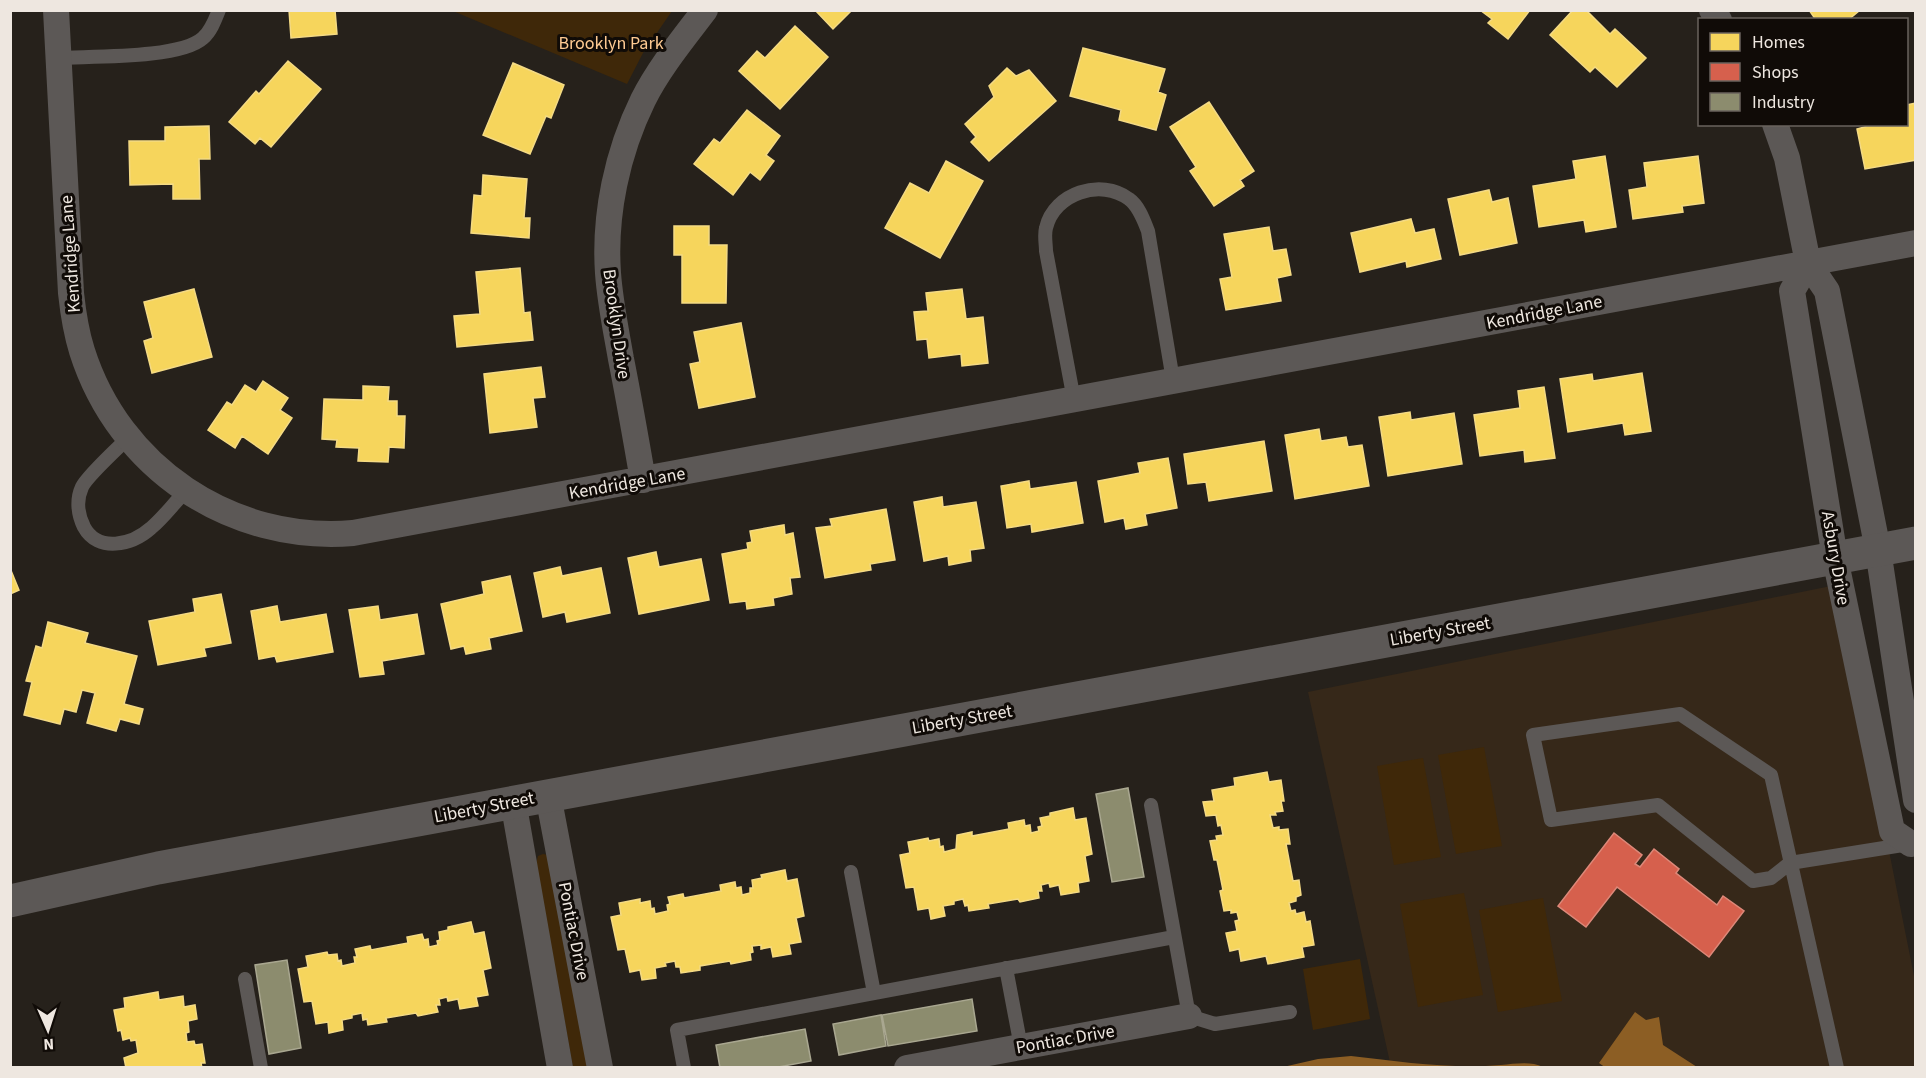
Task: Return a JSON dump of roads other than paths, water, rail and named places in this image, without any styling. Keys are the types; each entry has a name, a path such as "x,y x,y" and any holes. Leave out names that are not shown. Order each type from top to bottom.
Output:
{"street":[{"name":"Kendridge Lane","path":"56,10 71,292 75,326 94,384 109,410 129,437 155,467 186,491 224,511 263,525 304,533 353,533 1916,243"},
{"name":"Brooklyn Drive","path":"643,480 611,305 608,242 611,201 618,167 643,100 668,58 705,10"},
{"path":"1776,126 1787,158 1808,263 1827,291 1878,550 1916,800"},
{"name":"Asbury Drive","path":"1808,263 1792,291 1835,558 1892,831 1914,848"},
{"name":"Liberty Street","path":"10,901 158,868 513,801 1916,543"},
{"name":"Pontiac Drive","path":"548,795 600,1068"},
{"name":"Pontiac Drive","path":"513,801 560,1068"},
{"name":"Pontiac Drive","path":"907,1068 1023,1057 1189,1016"}],"lane":[{"path":"58,58 178,50 203,38 213,25 219,10"},
{"path":"1074,400 1046,251 1046,229 1054,209 1068,197 1090,190 1111,190 1121,195 1130,200 1142,216 1148,231 1173,381"},
{"path":"129,437 82,485 78,498 79,510 82,522 94,540 105,544 115,544 140,536 151,528 186,491"},
{"path":"1837,1068 1790,863 1771,775 1680,714 1533,735 1551,820 1658,805 1753,881 1771,878 1790,863 1914,848"},
{"path":"1151,805 1189,1016 1215,1023 1290,1012"},
{"path":"851,872 874,993"},
{"path":"684,1068 677,1030 1174,937"},
{"path":"1006,968 1023,1057"},
{"path":"245,979 261,1068"}],"park label":[{"name":"Brooklyn Park","path":"611,43"}]}
